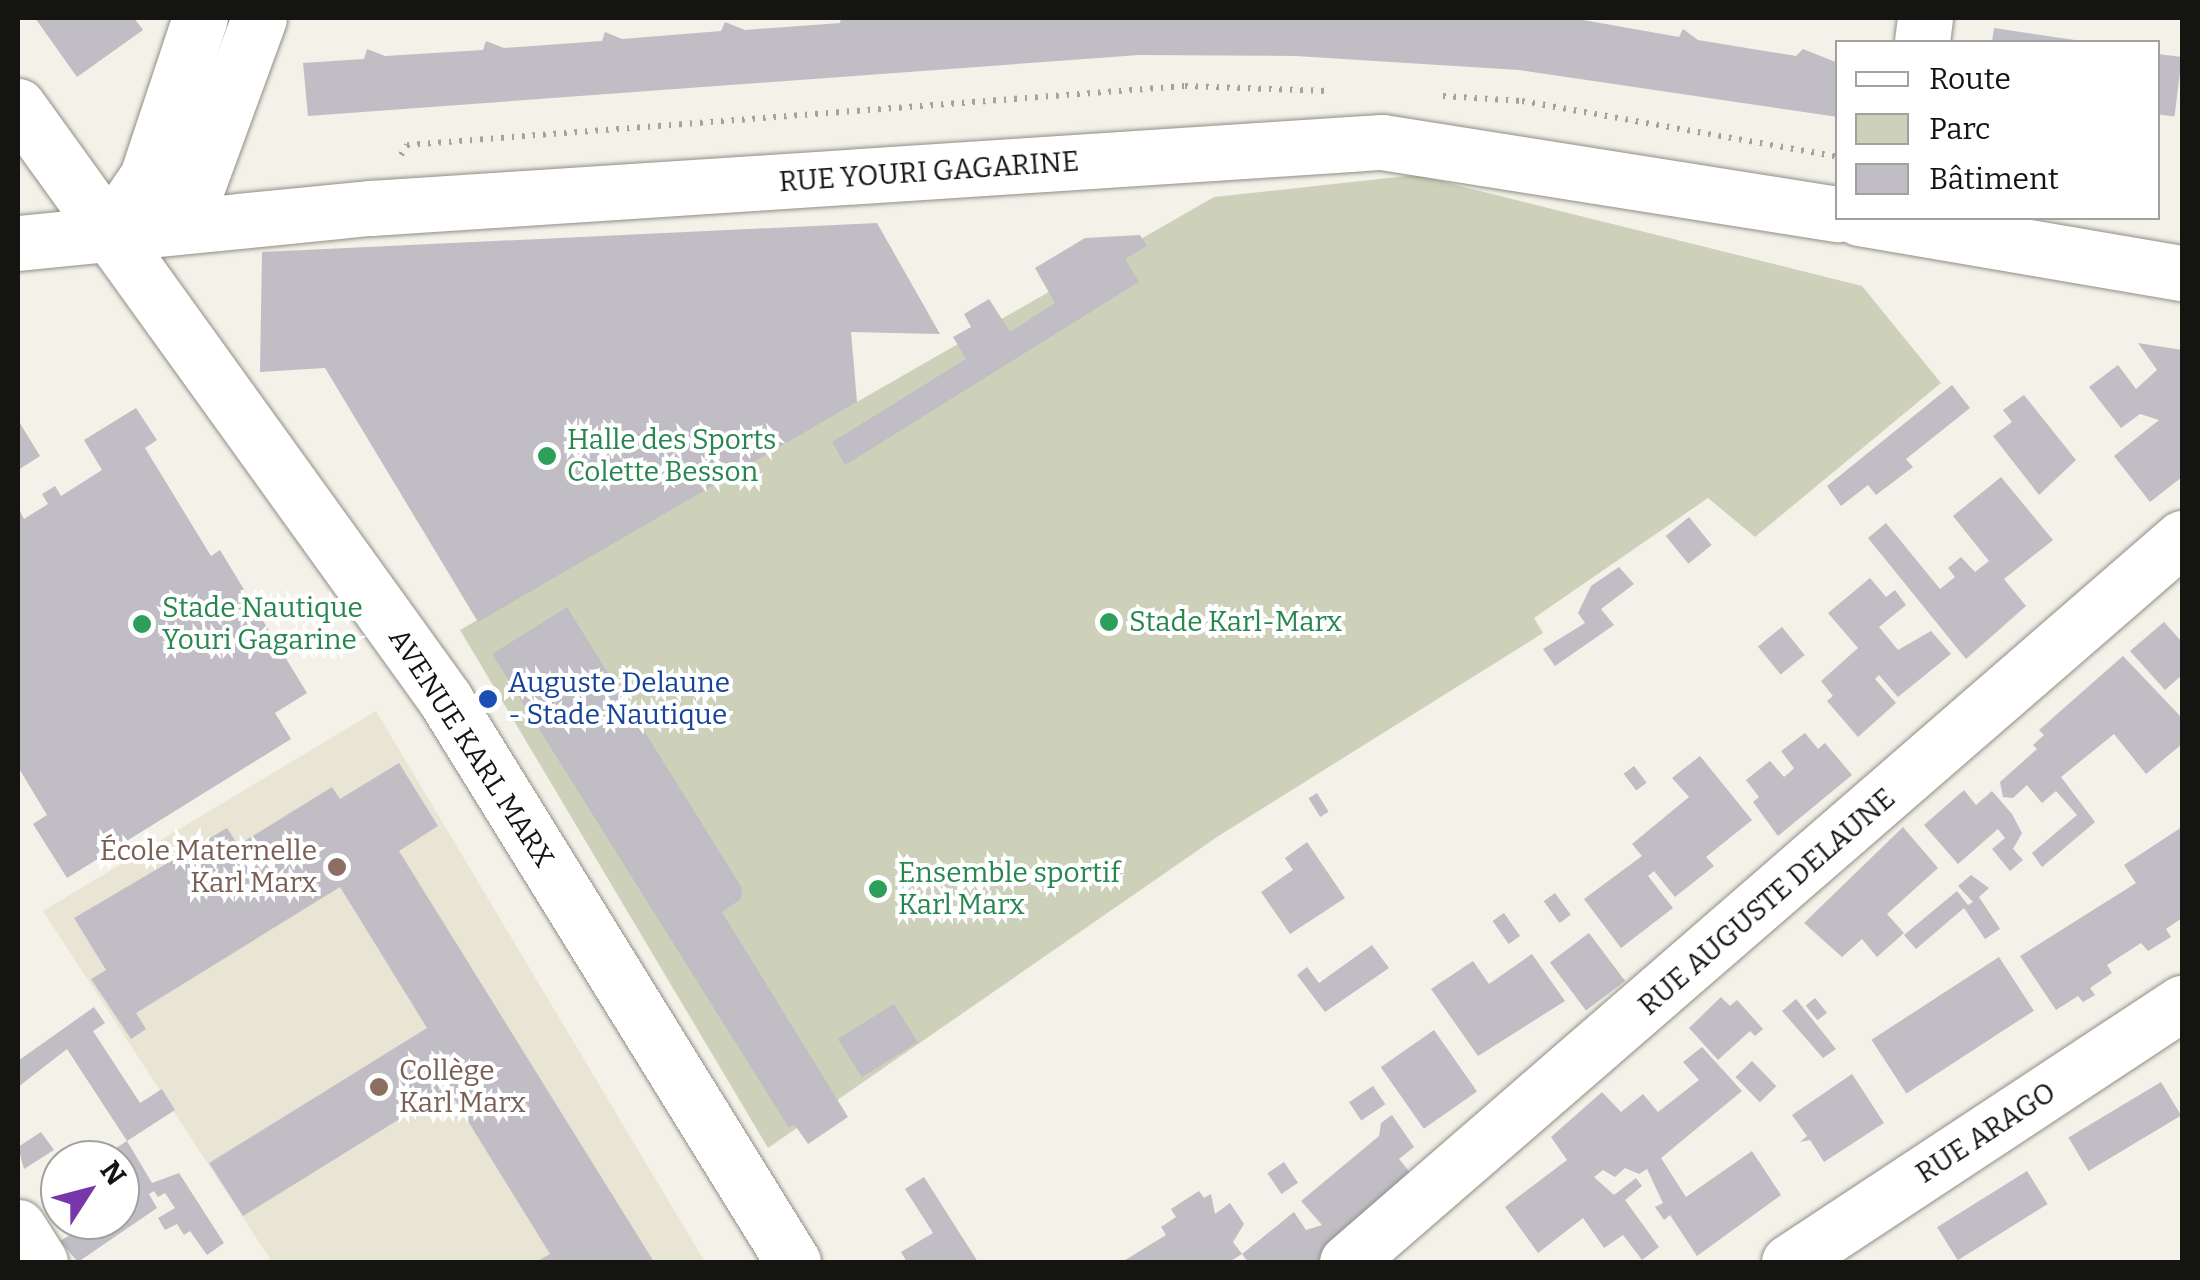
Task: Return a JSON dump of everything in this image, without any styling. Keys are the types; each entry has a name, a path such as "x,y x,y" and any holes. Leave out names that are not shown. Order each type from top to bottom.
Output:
{"street":[{"path":"109,232 147,176 201,18"},
{"path":"184,223 259,18"},
{"name":"AVENUE KARL MARX","path":"18,106 445,699 794,1262"},
{"name":"RUE YOURI GAGARINE","path":"18,243 184,223 1382,142 1835,214"},
{"path":"1886,220 2182,273"},
{"name":"RUE AUGUSTE DELAUNE","path":"1360,1259 2182,538"},
{"name":"RUE ARAGO","path":"1789,1262 2182,1003"},
{"path":"18,1227 40,1262"}],"shaded area":[{"name":"Collège Karl Marx","path":"376,711 705,1262 272,1262 43,911"}],"green space":[{"name":"Ensemble sportif Karl Marx","path":"1416,175 1862,286 1941,383 1755,537 1708,498 1534,618 1543,633 1220,835 768,1148 460,630 1214,197"}],"building":[{"path":"35,18 134,18 143,30 77,77"},
{"path":"841,18 1572,18 1679,37 1683,29 1698,40 1796,56 1803,49 1835,62 1835,117 1519,70 1296,56 1139,55 308,116 303,63 364,59 367,49 385,56 483,50 486,41 504,48 602,41 605,32 622,39 721,31 725,22 745,30 840,23"},
{"path":"1994,28 2075,40 1992,40"},
{"path":"2160,54 2182,57 2175,116 2160,115"},
{"path":"877,223 940,334 851,332 857,402 478,622 325,368 260,372 262,252"},
{"path":"1140,235 1147,246 1125,259 1139,282 845,465 832,442 966,359 953,337 971,327 964,314 989,299 1010,332 1055,303 1035,268 1085,238"},
{"path":"2138,343 2182,350 2182,477 2150,502 2114,456 2159,420 2140,414 2121,428 2089,387 2118,365 2136,389 2157,370"},
{"path":"1952,385 1970,408 1906,459 1913,467 1876,495 1868,485 1841,506 1827,486"},
{"path":"2024,395 2076,460 2039,495 1993,436 2012,422 2003,410"},
{"name":"Stade Nautique Youri Gagarine","path":"136,408 157,440 145,448 211,556 220,550 307,693 275,713 291,739 67,878 33,824 47,815 18,767 18,507 24,519 48,504 42,494 55,486 61,496 102,470 84,440"},
{"path":"18,420 40,456 18,470"},
{"path":"2001,477 2053,540 2004,579 2026,606 1966,659 1868,538 1886,523 1940,589 1955,577 1948,568 1961,557 1975,572 1989,561 1953,516"},
{"path":"1689,517 1712,545 1688,564 1666,536"},
{"path":"1619,567 1634,584 1601,609 1614,625 1555,666 1543,649 1585,623 1578,613 1591,586"},
{"path":"1870,578 1886,597 1895,590 1906,605 1879,627 1898,650 1931,631 1951,654 1898,697 1879,675 1875,679 1896,703 1858,737 1827,701 1833,696 1821,681 1858,648 1828,613"},
{"path":"567,607 742,888 741,899 722,912 848,1117 808,1144 794,1124 789,1128 492,654"},
{"path":"2164,622 2182,642 2182,675 2165,690 2130,651"},
{"path":"1782,627 1805,655 1781,674 1758,647"},
{"path":"2123,656 2182,718 2182,744 2146,774 2114,734 2061,777 2095,822 2042,867 2032,853 2077,815 2056,791 2042,803 2027,785 2013,798 2003,797 2000,782 2037,749 2033,745 2044,735 2039,730"},
{"path":"1805,733 1818,749 1825,743 1852,775 1778,836 1753,802 1759,797 1746,780 1770,761 1784,777 1794,768 1781,751"},
{"path":"1700,756 1752,820 1706,857 1714,866 1675,897 1654,871 1648,876 1673,908 1621,948 1584,899 1642,856 1632,844 1689,797 1672,778"},
{"path":"399,763 438,826 399,851 654,1262 536,1262 550,1254 448,1089 243,1216 209,1163 427,1028 340,887 136,1013 146,1029 131,1039 91,979 106,970 74,918 227,828 238,845 332,787 340,799"},
{"path":"1634,766 1647,783 1636,791 1624,774"},
{"path":"1964,790 1976,805 1992,791 2012,814 2022,833 2013,849 2023,860 2010,871 1992,849 2005,838 1998,829 1958,864 1924,825"},
{"path":"1317,793 1329,812 1320,817 1309,798"},
{"path":"1903,827 1938,868 1887,914 1904,933 1877,957 1862,939 1842,957 1804,923"},
{"path":"2182,827 2182,918 2166,929 2171,937 2148,951 2141,943 2107,965 2112,973 2090,988 2095,995 2083,1002 2078,996 2056,1010 2020,956 2136,883 2124,865"},
{"path":"1307,842 1345,898 1290,934 1261,892 1293,870 1285,858"},
{"path":"1971,875 1989,888 1979,897 2000,929 1985,939 1964,908 1916,949 1904,935 1957,891 1968,905 1973,902 1958,886"},
{"path":"1555,893 1571,915 1560,923 1544,901"},
{"path":"1504,913 1520,936 1509,944 1493,921"},
{"path":"1589,933 1625,981 1586,1010 1550,962"},
{"path":"1372,945 1389,968 1325,1012 1297,975 1307,967 1319,983"},
{"path":"1532,954 1565,1001 1478,1056 1431,989 1473,961 1489,984"},
{"path":"1999,957 2034,1011 1906,1093 1872,1040"},
{"path":"1721,997 1730,1006 1737,1000 1763,1029 1755,1036 1750,1031 1718,1060 1689,1028"},
{"path":"1815,998 1827,1013 1818,1020 1806,1006"},
{"path":"1796,999 1836,1049 1823,1058 1782,1011"},
{"path":"894,1004 918,1042 862,1077 838,1039"},
{"path":"94,1007 105,1023 93,1031 140,1103 162,1089 175,1110 126,1140 67,1049 18,1087 18,1061"},
{"path":"1434,1030 1477,1091 1424,1129 1381,1067"},
{"path":"1702,1047 1742,1091 1661,1158 1686,1197 1752,1151 1781,1195 1697,1256 1670,1215 1664,1220 1655,1207 1663,1203 1647,1169 1639,1174 1625,1168 1615,1177 1603,1170 1594,1177 1614,1195 1636,1178 1642,1186 1625,1200 1659,1247 1642,1260 1623,1235 1604,1248 1583,1218 1538,1253 1505,1207 1567,1160 1551,1137 1602,1092 1621,1112 1643,1094 1658,1112 1699,1080 1683,1062"},
{"path":"1752,1061 1776,1086 1760,1102 1735,1077"},
{"path":"1852,1074 1884,1123 1824,1162 1810,1140 1800,1142 1807,1136 1792,1115"},
{"path":"2161,1082 2181,1115 2089,1171 2068,1138"},
{"path":"1373,1086 1385,1104 1361,1120 1349,1102"},
{"path":"1392,1115 1414,1147 1399,1159 1417,1181 1321,1262 1248,1262 1242,1254 1294,1212 1306,1230 1322,1225 1301,1201 1379,1136 1381,1123"},
{"path":"41,1132 47,1140 40,1140 40,1159 24,1169 18,1147"},
{"path":"1284,1162 1298,1183 1281,1194 1267,1173"},
{"path":"140,1163 152,1183 179,1173 224,1243 207,1255 190,1231 184,1235 177,1224 165,1230 158,1218 175,1208 165,1193 158,1197 154,1191 149,1194 157,1208 140,1220"},
{"path":"2027,1171 2048,1204 1958,1260 1937,1227"},
{"path":"924,1177 978,1262 907,1262 901,1252 933,1233 905,1189"},
{"path":"1199,1191 1204,1198 1211,1194 1215,1214 1230,1203 1244,1224 1233,1242 1242,1254 1229,1262 1122,1262 1166,1235 1161,1227 1176,1217 1171,1209"},
{"path":"62,1240 110,1240 78,1262"}],"place":[{"name":"Halle des Sports Colette Besson","path":"547,456"},
{"name":"Stade Karl-Marx","path":"1109,622"},
{"name":"Stade Nautique Youri Gagarine","path":"142,624"},
{"name":"Auguste Delaune - Stade Nautique","path":"488,699"},
{"name":"École Maternelle Karl Marx","path":"337,867"},
{"name":"Ensemble sportif Karl Marx","path":"878,889"},
{"name":"Collège Karl Marx","path":"379,1087"}]}
